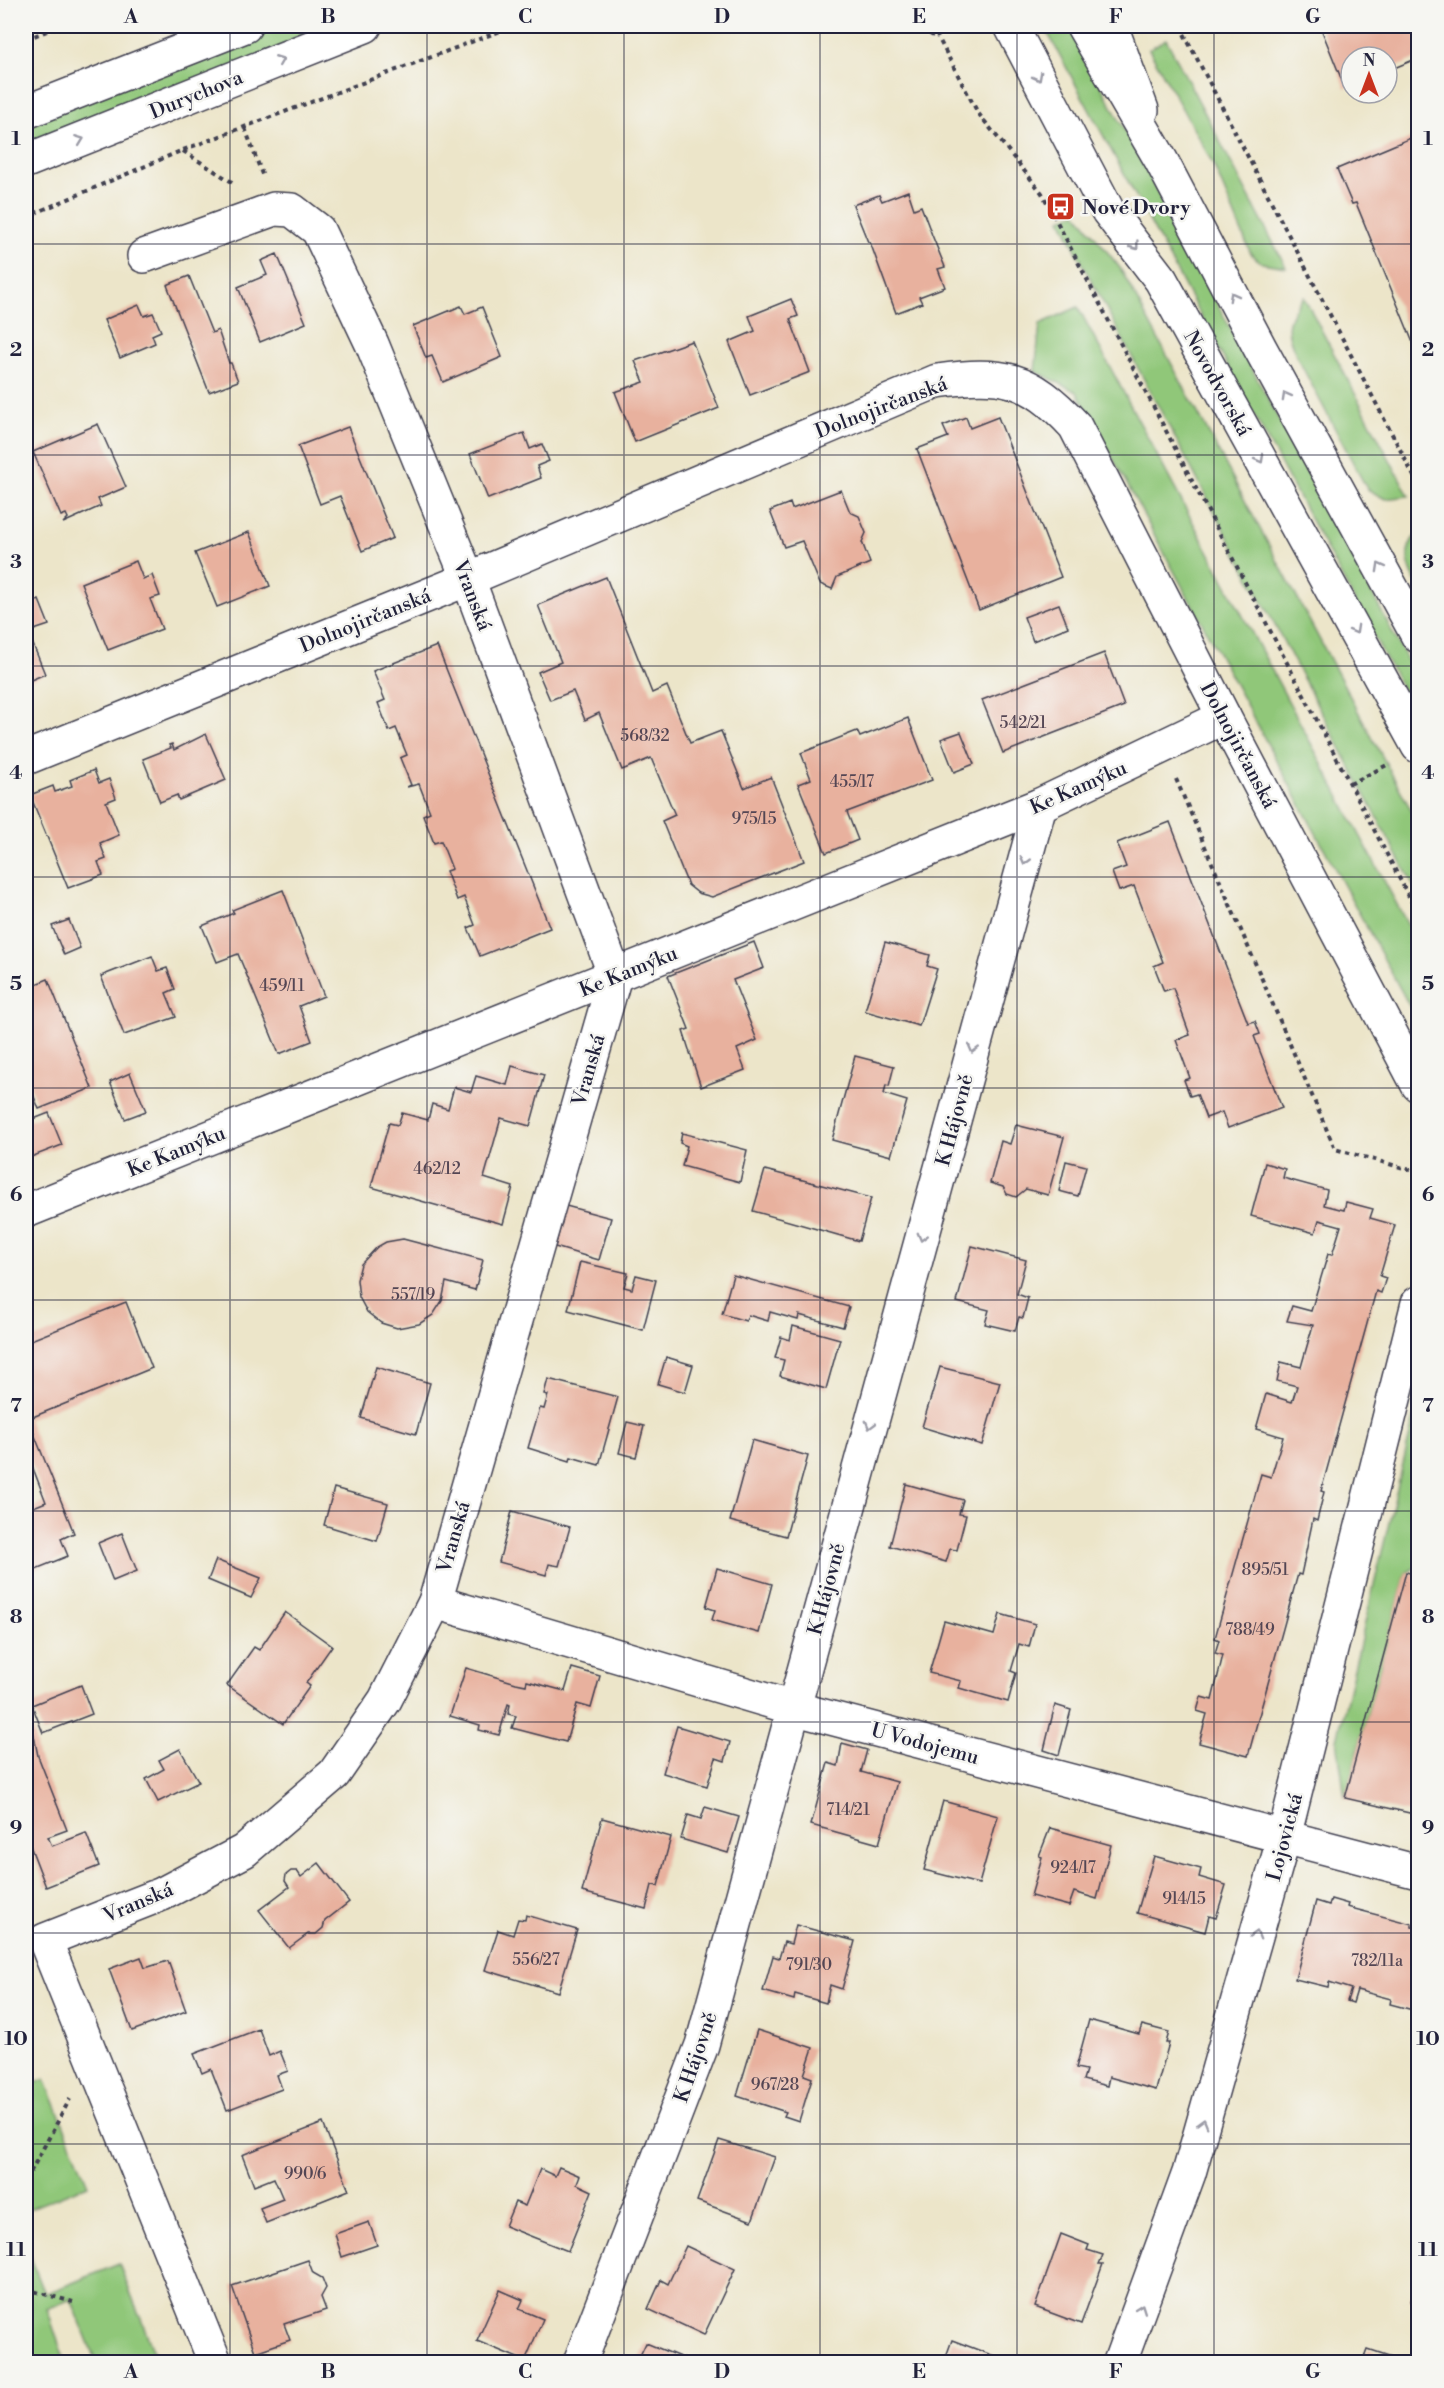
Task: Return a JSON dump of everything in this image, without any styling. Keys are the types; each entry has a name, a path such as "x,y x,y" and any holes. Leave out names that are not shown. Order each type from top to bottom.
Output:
{"street":[{"path":"26,112 245,26"},
{"name":"Durychova","path":"26,161 365,26"},
{"name":"Novodvorská","path":"1011,26 1108,210 1161,280 1419,746"},
{"path":"1083,26 1161,160 1260,348 1419,636"},
{"path":"1111,26 1161,160"},
{"path":"144,256 274,209"},
{"name":"Vranská","path":"215,2362 92,2059 35,1943 162,1894 244,1851 334,1774 385,1700 435,1602 615,976 468,579 372,344 318,230 292,210 274,209"},
{"name":"Dolnojirčanská","path":"26,758 468,579 937,381 980,375 1023,383 1053,402 1075,426 1224,717 1419,1085"},
{"name":"Ke Kamýku","path":"26,1211 1040,805 1224,717"},
{"name":"K Hájovně","path":"580,2362 702,2045 1040,805"},
{"name":"Lojovická","path":"1120,2362 1189,2173 1284,1837 1419,1303"},
{"name":"U Vodojemu","path":"435,1602 793,1708 1419,1872"}],"path":[{"path":"26,39 60,26"},
{"path":"26,217 183,150 514,26"},
{"path":"904,26 921,29 939,39"},
{"path":"932,26 978,113 1042,193 1419,914"},
{"path":"1180,26 1419,484"},
{"path":"245,128 274,209"},
{"path":"183,150 274,209"},
{"path":"1163,748 1335,1149 1419,1172"},
{"path":"1350,784 1389,764"},
{"path":"26,2180 92,2059"},
{"path":"26,2289 73,2302"}],"green space":[{"path":"271,26 337,26 26,149 26,124"},
{"path":"1044,26 1069,26 1418,680 1418,718"},
{"path":"1166,39 1286,267 1262,263 1251,254 1213,164 1149,49"},
{"path":"1076,212 1120,268 1418,823 1418,894 1082,263 1061,219"},
{"path":"1304,297 1409,496 1385,499 1367,489 1298,359 1290,341 1288,326 1292,313"},
{"path":"1078,307 1418,944 1418,1022 1077,392 1035,371 1040,324"},
{"path":"1418,533 1418,586 1411,572 1408,552 1409,546"},
{"path":"1418,1401 1418,1566 1406,1573 1345,1798 1337,1740"},
{"path":"45,2079 88,2185 26,2210 26,2087"},
{"path":"26,2246 45,2294 119,2264 158,2362 96,2362 71,2299 47,2309 65,2362 26,2362"}],"building":[{"path":"1320,26 1418,26 1418,58 1399,66 1399,45 1339,45 1339,73"},
{"path":"1418,135 1418,355 1356,203 1352,204 1337,169"},
{"path":"908,191 914,209 921,206 945,267 938,269 945,287 919,297 922,303 896,313 870,242 868,242 853,205 879,195 882,201"},
{"path":"277,254 306,323 260,342 238,287 267,275 261,261"},
{"path":"189,276 212,333 218,330 229,363 238,381 209,392 167,285"},
{"path":"791,299 798,316 790,319 810,372 750,395 729,342 755,331 749,316"},
{"path":"139,305 144,316 153,313 161,331 152,335 155,343 120,358 104,320"},
{"path":"461,306 465,314 482,307 502,357 443,382 432,356 426,358 413,326"},
{"path":"692,341 719,408 635,442 615,392 644,382 635,361"},
{"path":"966,417 970,428 998,417 1061,577 979,610 917,449 948,437 943,426"},
{"path":"98,424 126,487 98,499 101,506 63,523 68,518 66,514 61,516 33,452"},
{"path":"348,427 393,538 362,551 340,496 320,504 298,446"},
{"path":"524,433 530,449 542,444 549,461 537,466 541,478 488,499 470,454"},
{"path":"841,490 850,512 859,516 866,533 862,542 870,563 837,577 832,589 820,584 802,541 784,547 770,511 790,503 792,509"},
{"path":"249,532 270,586 217,607 195,553"},
{"path":"136,561 143,579 152,575 160,596 150,599 162,629 108,650 81,583"},
{"path":"606,577 652,693 667,686 690,743 721,731 744,788 771,777 804,861 712,897 698,893 688,885 662,821 675,815 651,758 622,770 599,713 585,720 573,691 550,700 538,672 561,662 538,605"},
{"path":"39,600 49,625 28,632 45,674 26,682 26,605"},
{"path":"1059,604 1068,627 1033,641 1024,617"},
{"path":"437,646 550,928 480,956 468,928 475,925 464,897 457,900 446,871 452,869 441,841 434,843 423,815 430,812 419,784 407,787 411,785 400,758 407,755 396,728 389,731 378,703 385,700 373,671"},
{"path":"1104,653 1124,706 1003,753 982,700"},
{"path":"908,718 932,780 847,812 858,840 826,853 798,784 811,779 801,753 857,731 860,737"},
{"path":"961,732 974,764 954,772 941,739"},
{"path":"206,734 226,780 179,800 177,795 160,802 143,759 171,748 169,745 172,744 174,750"},
{"path":"94,770 99,783 109,779 116,798 106,802 119,835 100,843 106,859 98,862 103,875 68,888 30,795 53,786 55,792 72,786 70,780"},
{"path":"1170,822 1248,1023 1255,1021 1260,1034 1254,1036 1282,1108 1228,1128 1222,1112 1206,1118 1197,1094 1190,1096 1184,1080 1190,1078 1176,1040 1190,1035 1173,988 1164,991 1154,966 1163,962 1134,886 1119,891 1112,872 1126,867 1117,843"},
{"path":"283,890 324,996 299,1006 312,1041 279,1054 238,954 217,962 202,926 234,913 232,910"},
{"path":"69,920 80,948 64,955 52,926"},
{"path":"754,942 764,968 733,980 757,1040 737,1049 745,1070 701,1087 683,1031 689,1029 668,976"},
{"path":"885,942 930,955 927,966 937,969 919,1026 865,1011"},
{"path":"152,956 158,971 167,968 175,989 166,993 176,1017 124,1035 101,976"},
{"path":"48,979 92,1088 39,1109 26,1077 26,988"},
{"path":"855,1056 894,1066 889,1086 886,1085 884,1094 907,1101 891,1156 832,1140"},
{"path":"512,1066 544,1075 530,1126 501,1118 484,1178 513,1187 503,1224 371,1187 389,1123 398,1125 402,1113 428,1120 432,1104 448,1109 454,1087 471,1092 476,1076 507,1085"},
{"path":"130,1073 146,1111 125,1119 110,1082"},
{"path":"49,1113 62,1145 26,1159 26,1122"},
{"path":"1016,1125 1064,1137 1048,1195 1026,1189 1016,1197 1007,1194 1003,1187 990,1183 1001,1141 1010,1144"},
{"path":"682,1133 747,1150 740,1182 682,1166 687,1146 680,1143"},
{"path":"1066,1161 1086,1166 1078,1196 1059,1191"},
{"path":"1265,1163 1285,1169 1283,1178 1327,1190 1324,1205 1344,1210 1346,1202 1373,1209 1370,1218 1395,1225 1380,1276 1386,1278 1381,1293 1376,1291 1321,1491 1324,1492 1317,1521 1313,1519 1301,1575 1298,1574 1248,1756 1199,1743 1207,1714 1197,1711 1201,1697 1212,1700 1223,1655 1215,1653 1219,1640 1215,1638 1261,1474 1271,1477 1283,1437 1256,1429 1266,1394 1292,1402 1297,1386 1277,1381 1281,1362 1301,1367 1313,1325 1287,1321 1292,1306 1311,1311 1328,1254 1332,1255 1341,1226 1319,1220 1315,1233 1251,1216"},
{"path":"765,1170 871,1198 859,1241 753,1211"},
{"path":"566,1206 611,1218 599,1260 555,1247"},
{"path":"403,1239 483,1260 475,1290 446,1282 442,1301 433,1315 419,1324 397,1328 381,1323 367,1312 359,1297 357,1280 361,1264 377,1247 386,1242"},
{"path":"972,1246 1026,1260 1017,1294 1028,1298 1023,1318 1019,1317 1015,1331 985,1324 989,1310 957,1302"},
{"path":"580,1262 628,1273 624,1287 632,1289 636,1275 656,1280 643,1330 568,1310"},
{"path":"733,1275 849,1307 843,1327 799,1315 798,1320 770,1312 768,1321 748,1315 746,1321 722,1314"},
{"path":"126,1302 152,1368 28,1419 74,1533 61,1539 68,1556 26,1573 26,1510 46,1502 26,1450 26,1342"},
{"path":"793,1326 840,1339 826,1389 780,1376 784,1360 775,1358 781,1337 790,1340"},
{"path":"666,1357 693,1365 685,1392 658,1384"},
{"path":"376,1367 430,1383 416,1434 361,1418"},
{"path":"940,1367 1000,1382 982,1445 922,1427"},
{"path":"548,1379 618,1397 599,1465 571,1457 570,1461 528,1448 540,1408 544,1409 548,1395 544,1394"},
{"path":"627,1422 644,1426 636,1457 619,1453"},
{"path":"752,1440 808,1456 786,1536 730,1521"},
{"path":"906,1484 963,1500 959,1514 966,1515 957,1550 950,1549 946,1562 890,1546"},
{"path":"334,1488 388,1503 377,1541 324,1525"},
{"path":"512,1511 570,1527 559,1566 549,1564 546,1575 499,1562"},
{"path":"122,1533 137,1571 113,1581 98,1543"},
{"path":"216,1560 261,1578 251,1598 208,1580"},
{"path":"717,1568 772,1584 759,1633 712,1620 715,1610 706,1607"},
{"path":"1406,1572 1418,1575 1418,1815 1345,1798"},
{"path":"285,1612 332,1646 306,1683 310,1686 283,1724 227,1685 254,1647 259,1650"},
{"path":"1000,1614 1035,1624 1029,1647 1019,1644 1011,1671 1016,1673 1008,1702 959,1688 961,1681 929,1673 944,1621 994,1635"},
{"path":"466,1668 516,1683 526,1685 527,1681 565,1691 572,1668 600,1676 591,1708 577,1704 566,1742 512,1728 516,1716 508,1714 510,1705 508,1704 499,1735 479,1730 480,1725 450,1716"},
{"path":"81,1685 92,1714 43,1733 32,1705"},
{"path":"1055,1705 1071,1710 1059,1755 1044,1750"},
{"path":"30,1716 38,1756 67,1830 48,1837 52,1846 86,1833 99,1866 46,1887 26,1835 26,1717"},
{"path":"677,1726 730,1742 725,1761 716,1758 707,1786 663,1773"},
{"path":"842,1743 867,1750 861,1772 897,1782 879,1844 811,1825 828,1763 838,1766"},
{"path":"180,1749 199,1782 158,1802 146,1779 164,1769 159,1760"},
{"path":"943,1801 998,1816 979,1884 924,1870"},
{"path":"705,1807 739,1817 728,1853 681,1839 688,1815 701,1819"},
{"path":"602,1818 671,1837 658,1886 652,1885 646,1909 582,1892"},
{"path":"1050,1828 1111,1845 1097,1899 1074,1892 1069,1906 1031,1896 1042,1857 1039,1856"},
{"path":"1154,1856 1201,1869 1199,1877 1226,1885 1216,1918 1209,1916 1205,1932 1137,1913"},
{"path":"319,1863 349,1902 325,1921 323,1928 316,1934 308,1934 289,1948 259,1910 289,1887 285,1881 286,1875 291,1871 297,1871 301,1877"},
{"path":"1331,1899 1348,1904 1347,1907 1412,1924 1412,1927 1418,1928 1418,2006 1415,2005 1413,2010 1390,2004 1391,1999 1357,1990 1353,2003 1347,2001 1351,1989 1329,1982 1328,1987 1295,1979 1316,1901 1329,1905"},
{"path":"526,1915 577,1930 558,1992 485,1970 498,1930 513,1935 518,1919 525,1920"},
{"path":"796,1925 855,1941 842,1989 830,1985 826,2003 795,1994 794,2000 763,1991 773,1956 779,1958 784,1942 791,1944"},
{"path":"141,1957 145,1968 168,1961 186,2011 132,2031 109,1969"},
{"path":"1089,2020 1139,2034 1142,2025 1169,2032 1166,2043 1169,2043 1156,2090 1109,2077 1107,2086 1083,2080 1086,2070 1076,2068"},
{"path":"259,2029 269,2056 280,2051 288,2071 277,2075 282,2089 227,2110 211,2069 202,2073 194,2054"},
{"path":"757,2030 813,2048 804,2075 812,2078 799,2121 784,2116 786,2112 737,2096"},
{"path":"323,2123 349,2190 266,2223 260,2208 283,2199 274,2178 254,2186 242,2155"},
{"path":"719,2140 775,2157 752,2221 697,2201"},
{"path":"559,2167 580,2176 577,2184 592,2191 568,2251 505,2226 515,2202 525,2206 540,2169 555,2176"},
{"path":"369,2222 377,2245 342,2257 335,2234"},
{"path":"1061,2234 1089,2245 1087,2250 1103,2255 1099,2264 1103,2264 1081,2324 1035,2307"},
{"path":"686,2246 735,2269 704,2335 648,2309 661,2280 668,2284"},
{"path":"308,2260 313,2273 322,2278 326,2288 321,2297 326,2310 284,2324 290,2340 255,2352 232,2286"},
{"path":"1418,2278 1418,2303 1411,2301"},
{"path":"500,2290 523,2300 519,2309 543,2319 525,2361 477,2341"},
{"path":"952,2340 1010,2362 944,2362"},
{"path":"646,2343 692,2362 637,2362"},
{"path":"1368,2349 1407,2362 1363,2362"},
{"path":"927,2355 944,2362 924,2362"}],"place":[{"name":"Nové Dvory","path":"1061,207"}]}
